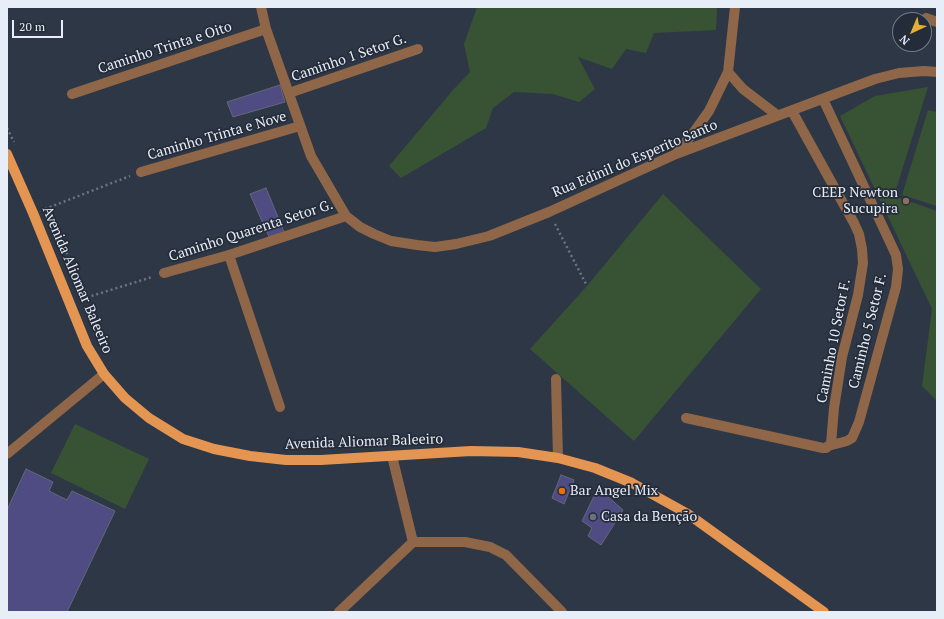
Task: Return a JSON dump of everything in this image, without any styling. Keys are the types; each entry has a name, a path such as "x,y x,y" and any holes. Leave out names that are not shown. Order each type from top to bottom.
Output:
{"main road":[{"name":"Avenida Aliomar Baleeiro","path":"7,154 87,346 104,374 125,398 150,418 183,439 214,449 250,456 286,460 321,460 471,451 518,452 558,458 595,468 632,483 688,514 824,612"}],"street":[{"path":"260,7 266,29 311,156 346,216"},
{"path":"676,154 709,111 728,72 735,7"},
{"name":"Caminho Trinta e Oito","path":"72,94 266,29"},
{"name":"Caminho 1 Setor G.","path":"289,93 418,49"},
{"name":"Rua Edinil do Esperito Santo","path":"346,216 360,227 391,241 435,247 490,236 549,212 676,154 875,79 898,73 924,71 937,72"},
{"path":"728,72 743,89 777,116"},
{"name":"Caminho 5 Setor F.","path":"823,99 896,255 898,269 896,287 859,422 852,438 847,441 828,446"},
{"name":"Caminho 10 Setor F.","path":"792,111 854,223 859,234 862,249 863,263 858,294 842,357 834,408 832,439 831,444 828,446"},
{"name":"Caminho Trinta e Nove","path":"141,172 300,126"},
{"name":"Caminho Quarenta Setor G.","path":"164,274 229,255 346,216"},
{"path":"229,255 280,407"},
{"path":"8,450 104,374"},
{"path":"556,379 558,458"},
{"path":"686,418 823,448 828,446"},
{"path":"392,456 413,542"},
{"path":"339,612 413,542 465,542 490,547 506,555 562,612"}],"path":[{"path":"33,214 141,172"},
{"path":"549,212 587,286"},
{"path":"70,303 164,274"}],"green space":[{"path":"477,7 717,7 716,30 654,33 646,53 626,49 612,69 578,57 595,89 579,102 553,94 514,92 493,108 486,128 401,178 389,166 470,72 464,44"},
{"name":"CEEP Newton Sucupira","path":"928,87 894,196 937,211 937,401 922,386 932,309 840,116 875,96"},
{"path":"928,110 937,112 937,206 902,195"},
{"path":"663,194 761,289 634,441 530,349 587,286"},
{"path":"75,424 149,459 125,509 51,473"}],"building":[{"path":"280,85 285,102 233,117 227,102"},
{"path":"266,188 284,232 269,237 250,194"},
{"path":"26,469 53,482 49,491 67,500 72,491 115,511 67,612 7,612 7,510"},
{"path":"561,475 574,480 564,504 552,498"},
{"path":"598,488 623,510 601,545 588,536 592,528 582,521"}],"place":[{"name":"CEEP Newton Sucupira","path":"906,201"},
{"name":"Bar Angel Mix","path":"562,491"},
{"name":"Casa da Benção","path":"593,517"}]}
